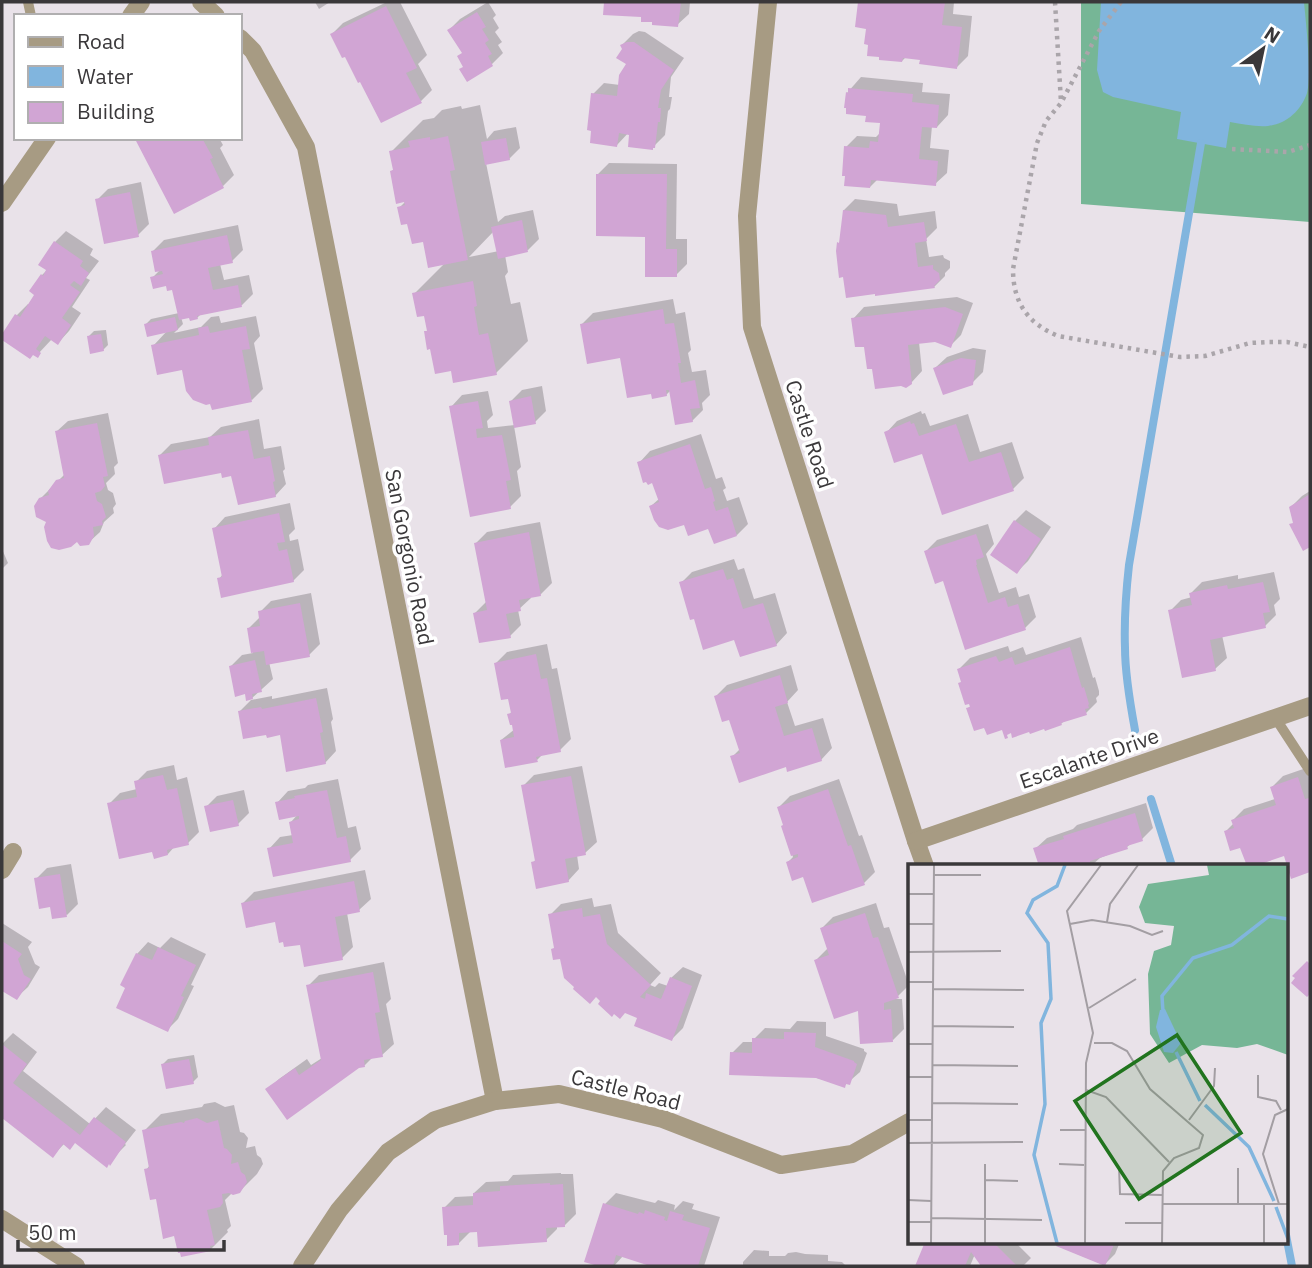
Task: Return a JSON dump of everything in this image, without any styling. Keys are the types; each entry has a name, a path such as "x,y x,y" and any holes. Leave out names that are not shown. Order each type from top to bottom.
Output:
{"street":[{"path":"201,2 214,14"},
{"name":"Castle Road","path":"768,2 747,216 752,327 924,864"},
{"name":"San Gorgonio Road","path":"242,40 253,51 306,147 495,1101"},
{"path":"2,204 46,140"},
{"name":"Escalante Drive","path":"916,841 1310,706"},
{"path":"2,870 13,852"},
{"name":"Castle Road","path":"302,1266 339,1210 388,1152 435,1120 495,1101 559,1094 663,1119 781,1165 852,1154 908,1123"},
{"path":"2,1220 76,1266"}],"lane":[{"path":"1276,719 1310,771"}],"path":[{"path":"1055,2 1061,103"},
{"path":"1121,2 1099,31 1061,103 1046,121 1037,143 1013,269 1018,300 1033,322 1058,336 1170,356 1205,356 1250,343 1287,342 1310,347"},
{"path":"1232,149 1288,152 1310,145"}],"green space":[{"path":"1081,2 1310,2 1310,222 1081,204"}],"water":[{"path":"1101,2 1304,2 1309,74 1304,100 1292,116 1275,125 1258,126 1230,122 1226,148 1177,139 1181,112 1113,97 1103,92 1097,70"}],"building":[{"path":"604,2 681,2 678,27 652,25 652,22 641,22 641,17 603,15"},
{"path":"858,2 945,2 942,25 962,27 957,69 919,64 920,60 903,58 902,62 867,56 868,45 864,44 866,29 855,27"},
{"path":"386,6 417,68 406,73 422,103 381,123 360,82 358,83 345,57 342,58 330,34"},
{"path":"477,12 486,27 482,29 489,40 485,43 492,54 488,56 493,66 467,82 459,69 463,67 457,56 462,53 447,30"},
{"path":"634,42 674,70 661,90 658,108 661,108 660,122 653,150 628,147 629,135 619,133 617,147 590,143 591,131 587,130 591,93 617,96 619,75 626,64 616,58 622,49 620,45"},
{"path":"848,88 913,94 912,102 939,105 937,128 922,127 919,159 938,161 936,186 871,180 870,188 844,186 844,146 869,148 870,141 878,142 880,123 865,122 866,116 846,114 844,108"},
{"path":"448,136 455,170 450,171 468,260 428,268 423,242 412,244 407,224 401,225 397,207 405,205 404,202 396,204 389,151 410,147 408,141"},
{"path":"506,138 510,160 485,165 481,142"},
{"path":"136,140 203,140 213,158 210,159 224,188 174,214"},
{"path":"596,174 667,174 666,249 677,249 677,277 645,277 645,237 596,236"},
{"path":"130,192 139,237 104,244 95,199"},
{"path":"843,210 886,215 888,227 924,222 927,241 915,243 918,267 933,265 940,280 935,288 846,298 843,277 839,278 836,251"},
{"path":"522,220 528,252 498,259 491,227"},
{"path":"227,235 233,263 208,268 213,290 238,285 242,307 197,316 198,319 190,321 189,318 179,320 172,290 167,291 166,286 153,289 150,277 163,274 162,271 155,272 151,251"},
{"path":"54,241 83,261 80,266 89,273 81,286 74,281 70,285 80,292 62,318 71,325 58,345 45,336 36,349 41,353 38,358 33,355 30,359 2,340 2,334 15,314 20,317 34,295 29,291 46,270 38,265"},
{"path":"473,281 479,335 488,333 497,375 453,383 451,371 435,374 430,349 427,350 424,316 417,317 412,293"},
{"path":"945,307 963,314 951,348 935,342 908,345 912,384 906,388 901,386 875,389 872,369 867,369 864,347 855,347 851,318"},
{"path":"663,309 665,324 674,323 681,363 678,363 681,383 695,380 700,408 690,409 693,422 675,425 669,390 666,390 667,396 652,399 651,394 627,398 620,358 587,364 580,324"},
{"path":"175,317 178,330 147,337 144,324"},
{"path":"208,326 210,333 246,326 250,349 242,350 252,402 212,410 210,404 193,400 186,391 182,370 157,375 151,345 199,335 198,328"},
{"path":"101,334 104,351 90,354 87,336"},
{"path":"961,358 976,360 973,385 943,395 933,368"},
{"path":"531,396 536,424 514,428 509,401"},
{"path":"478,401 483,428 476,429 477,438 502,435 511,480 506,481 511,509 470,517 449,406"},
{"path":"910,421 911,424 914,423 919,436 956,424 969,462 1001,452 1014,491 942,515 922,454 894,463 884,432"},
{"path":"97,423 108,476 103,477 105,486 95,493 106,517 102,521 103,525 93,527 94,536 89,545 80,546 77,542 71,547 59,550 51,548 44,527 46,522 36,517 34,506 39,498 49,495 48,491 56,480 64,478 55,431"},
{"path":"248,430 254,459 270,456 276,497 238,505 231,476 222,478 221,473 164,484 158,455 209,445 208,437"},
{"path":"690,444 705,489 711,487 716,511 728,507 737,536 714,544 708,529 688,536 684,525 668,530 659,527 654,520 649,506 659,502 652,483 643,483 637,462"},
{"path":"1310,494 1310,547 1303,551 1289,524 1293,523 1289,507"},
{"path":"279,513 285,542 277,543 279,551 287,549 294,582 221,598 217,578 222,577 212,528"},
{"path":"1014,520 1041,539 1017,574 990,555"},
{"path":"529,532 541,596 519,600 521,611 506,614 511,638 479,643 473,613 487,610 474,543"},
{"path":"976,534 984,557 976,560 976,565 988,603 1005,597 1008,607 1018,604 1026,630 965,650 943,581 935,584 924,551"},
{"path":"723,569 727,580 733,578 743,609 763,603 777,646 740,657 734,640 703,650 694,619 690,620 679,582"},
{"path":"1263,582 1270,612 1263,613 1266,628 1210,640 1216,671 1182,678 1168,610 1192,605 1189,593 1227,585 1228,589"},
{"path":"300,603 310,657 266,665 264,651 251,653 247,628 260,626 258,611"},
{"path":"1070,647 1089,704 1089,708 1085,709 1087,715 1045,731 1029,732 1012,738 1011,733 1005,739 1002,730 987,735 984,728 974,731 966,708 970,707 969,704 965,705 958,683 961,682 957,669 996,656 999,662 1012,657 1015,665"},
{"path":"536,654 541,679 547,678 561,752 536,757 538,762 505,768 500,740 514,737 507,714 511,713 508,699 501,700 494,663"},
{"path":"255,660 262,692 252,694 253,699 246,701 245,694 235,697 229,666"},
{"path":"780,675 788,703 775,707 784,736 812,728 822,761 787,772 786,767 739,783 730,756 740,753 729,720 722,722 714,696"},
{"path":"316,698 326,764 286,772 280,735 243,739 238,711"},
{"path":"163,775 167,790 177,788 189,845 167,850 168,855 154,859 152,852 119,859 107,803 137,797 134,781"},
{"path":"571,776 586,855 565,859 569,882 536,889 531,862 535,861 521,785"},
{"path":"1298,777 1305,799 1309,798 1310,801 1310,872 1291,879 1284,856 1261,864 1246,864 1240,848 1230,851 1224,831 1234,828 1231,820 1276,805 1270,787"},
{"path":"828,789 865,885 812,903 803,877 792,881 786,862 798,857 798,854 791,856 777,807"},
{"path":"327,790 337,838 346,836 351,862 273,877 267,848 293,843 289,822 299,819 299,816 279,820 275,802"},
{"path":"233,800 239,826 210,832 204,806"},
{"path":"1135,813 1143,841 1127,846 1128,849 1090,861 1090,864 1038,864 1033,848 1064,839 1063,836"},
{"path":"60,874 67,917 52,919 50,907 39,909 34,878"},
{"path":"354,881 360,912 335,917 343,960 304,967 300,945 284,947 283,942 279,943 275,922 246,928 241,903"},
{"path":"582,908 583,917 600,914 607,944 651,985 640,997 645,999 646,993 661,999 670,977 692,986 672,1041 634,1026 637,1018 625,1013 620,1019 614,1014 612,1017 598,1004 600,1001 596,997 590,1004 564,978 560,959 553,960 551,949 554,948 548,914"},
{"path":"865,913 873,938 878,937 899,998 884,1003 884,1010 891,1009 893,1042 860,1044 858,1011 834,1019 814,960 829,955 820,928"},
{"path":"2,941 22,954 18,959 24,975 31,979 17,1000 2,991"},
{"path":"158,947 196,965 168,1032 116,1008 125,988 120,985 136,953 152,960"},
{"path":"1307,961 1310,964 1310,994 1307,997 1291,983 1295,978 1292,976"},
{"path":"373,972 380,1012 375,1013 383,1057 364,1060 365,1067 359,1068 287,1120 265,1089 295,1068 299,1075 321,1060 306,985"},
{"path":"784,1032 816,1033 815,1047 854,1061 857,1064 850,1085 846,1084 845,1088 816,1078 729,1075 730,1052 752,1053 752,1038 784,1039"},
{"path":"2,1044 27,1064 13,1083 80,1135 94,1117 126,1142 110,1166 109,1164 107,1168 75,1143 70,1150 63,1144 53,1158 2,1118"},
{"path":"189,1059 194,1084 166,1089 161,1064"},
{"path":"197,1118 207,1123 218,1120 224,1148 232,1155 231,1164 238,1162 247,1182 240,1193 222,1194 223,1203 220,1207 207,1210 215,1245 210,1246 211,1251 181,1257 174,1236 163,1239 156,1199 150,1200 144,1169 149,1168 142,1130 184,1123"},
{"path":"563,1184 565,1227 546,1228 547,1242 478,1247 477,1232 459,1233 459,1245 447,1246 442,1207 473,1205 473,1193 500,1191 500,1186"},
{"path":"603,1203 638,1214 644,1214 645,1210 665,1217 664,1220 667,1221 670,1211 684,1215 682,1220 710,1228 698,1266 650,1266 616,1255 613,1266 584,1262"},
{"path":"924,1244 995,1244 1017,1266 981,1266 971,1252 965,1266 915,1266"},
{"path":"1057,1244 1114,1244 1105,1266 1056,1246"}],"waterway":[{"path":"1135,730 1125,658 1129,565 1201,143"},
{"path":"1151,799 1171,864"},
{"path":"1288,1244 1292,1266"}]}
